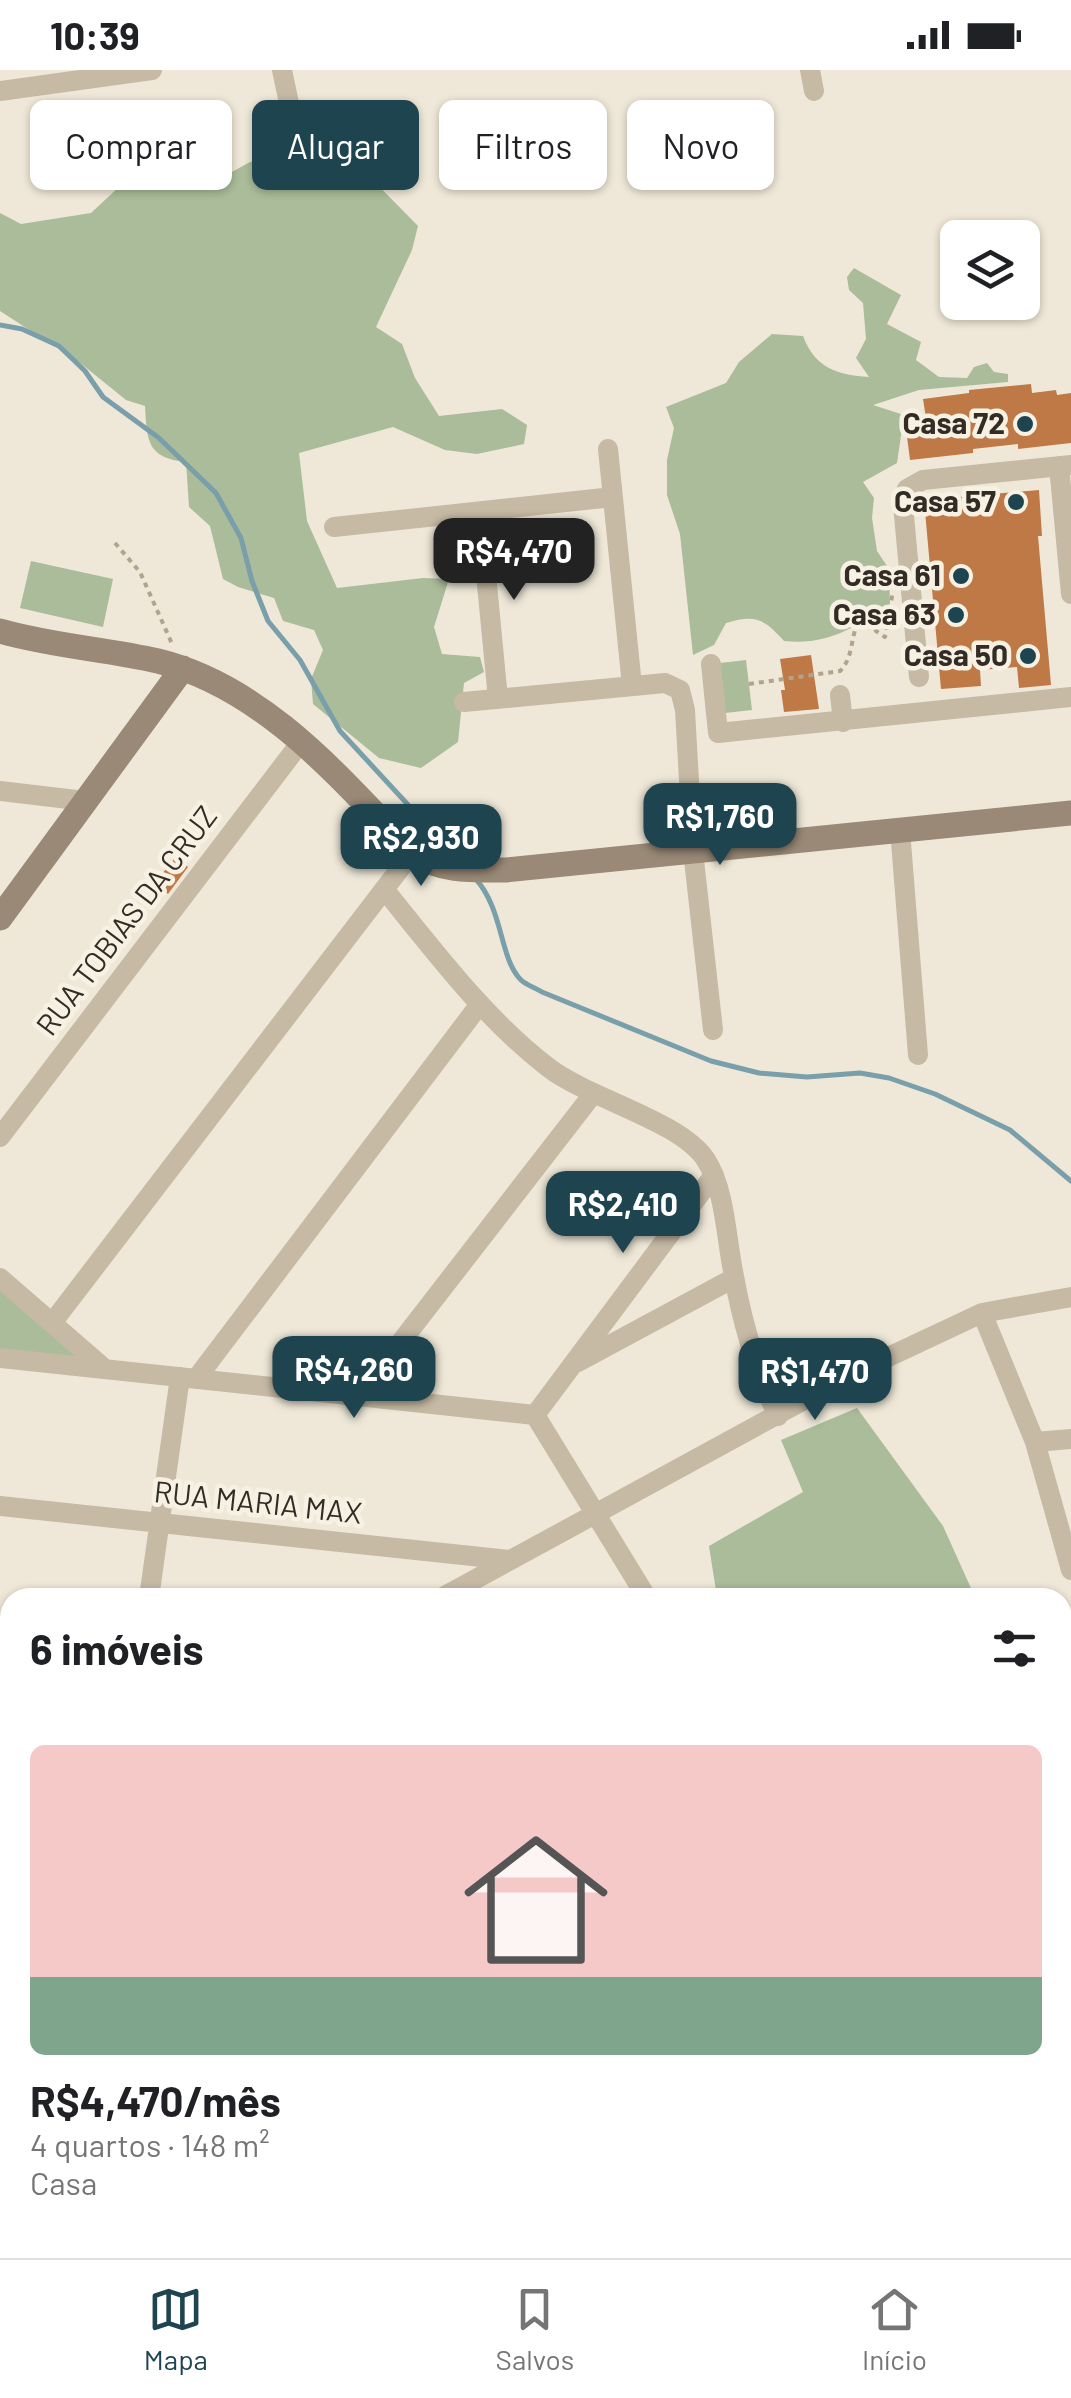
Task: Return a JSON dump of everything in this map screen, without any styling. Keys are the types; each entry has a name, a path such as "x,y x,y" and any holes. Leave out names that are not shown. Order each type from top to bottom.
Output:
{"street":[{"path":"0,91 152,70"},
{"path":"282,70 288,100"},
{"path":"608,449 632,686"},
{"path":"919,677 902,505 913,482 1065,466 1071,594"},
{"path":"334,527 612,497"},
{"path":"480,512 498,699"},
{"path":"0,631 183,668 245,699 337,774 412,852 434,865 452,869 490,870 693,852 1071,813"},
{"path":"711,664 718,734 1071,697"},
{"path":"0,918 183,668"},
{"path":"464,702 632,686 674,685 680,690 685,710 693,852 712,1030"},
{"path":"840,695 843,722"},
{"name":"RUA TOBIAS DA CRUZ","path":"0,1137 301,742"},
{"path":"0,791 85,801"},
{"path":"900,830 918,1056"},
{"path":"52,1323 412,852"},
{"path":"384,889 480,1004 534,1056 592,1094 698,1149 714,1175 753,1358 778,1416"},
{"path":"150,1588 188,1378 480,1004"},
{"path":"359,1396 592,1094"},
{"path":"534,1415 714,1175"},
{"path":"0,1278 105,1369"},
{"path":"572,1366 734,1278"},
{"path":"460,1588 850,1375 982,1312 1071,1297"},
{"path":"982,1312 1035,1442 1071,1570"},
{"path":"0,1358 534,1415"},
{"path":"534,1415 641,1588"},
{"path":"1035,1442 1071,1438"},
{"name":"RUA MARIA MAX","path":"0,1506 510,1560"}],"path":[{"path":"114,543 140,572 183,668"},
{"path":"749,684 840,670 849,662 853,631 859,620 870,619 876,631 885,637 890,596 898,585 910,581"}],"green space":[{"path":"250,162 252,190 383,190 418,226 412,250 376,327 402,344 415,378 439,416 502,409 527,425 524,444 477,454 445,450 393,427 299,453 307,521 337,588 423,578 449,579 434,627 442,654 480,657 484,672 464,683 458,742 421,768 379,758 313,704 311,679 323,650 314,630 283,621 274,598 223,579 210,526 189,507 186,462 156,452 149,438 145,406 126,400 79,362 0,311 0,213 21,224 91,213 116,190 232,190 232,172"},
{"path":"854,268 901,295 887,324 921,342 916,360 939,377 967,378 974,367 987,363 994,372 1008,374 1008,382 919,390 873,405 904,415 897,463 863,482 874,498 872,518 877,551 889,569 890,605 852,627 814,641 784,641 759,620 736,620 726,623 714,645 693,655 680,534 667,495 667,460 674,428 666,407 726,383 739,362 772,334 803,336 814,356 829,368 869,377 856,358 866,339 863,303 849,290 847,277"},
{"path":"31,561 113,579 103,627 20,608"},
{"path":"746,660 752,710 725,713 720,663"},
{"path":"0,1288 89,1365 0,1354"},
{"path":"857,1408 943,1526 971,1588 716,1588 709,1546 803,1492 781,1440"}],"building":[{"path":"1031,384 1032,393 1071,393 1071,443 1018,449 1018,444 910,460 905,421 926,418 923,399"},
{"path":"1039,490 1042,536 1038,536 1051,685 1019,688 1017,667 980,670 981,686 941,689 924,500"},
{"path":"811,655 819,709 784,712 780,659"},
{"path":"176,857 188,867 168,894 155,882"}],"waterway":[{"path":"0,325 22,329 59,346 85,371 103,397 159,438 216,493 241,538 268,621 300,660 340,731 458,859"},
{"path":"475,878 491,904 514,971 523,982 542,992 711,1061 759,1073 807,1077 860,1073 889,1078 935,1094 1010,1130 1071,1181"}],"place":[{"name":"Casa 72","path":"1025,424"},
{"name":"Casa 57","path":"1016,502"},
{"name":"Casa 61","path":"961,576"},
{"name":"Casa 63","path":"956,615"},
{"name":"Casa 50","path":"1028,656"}]}
